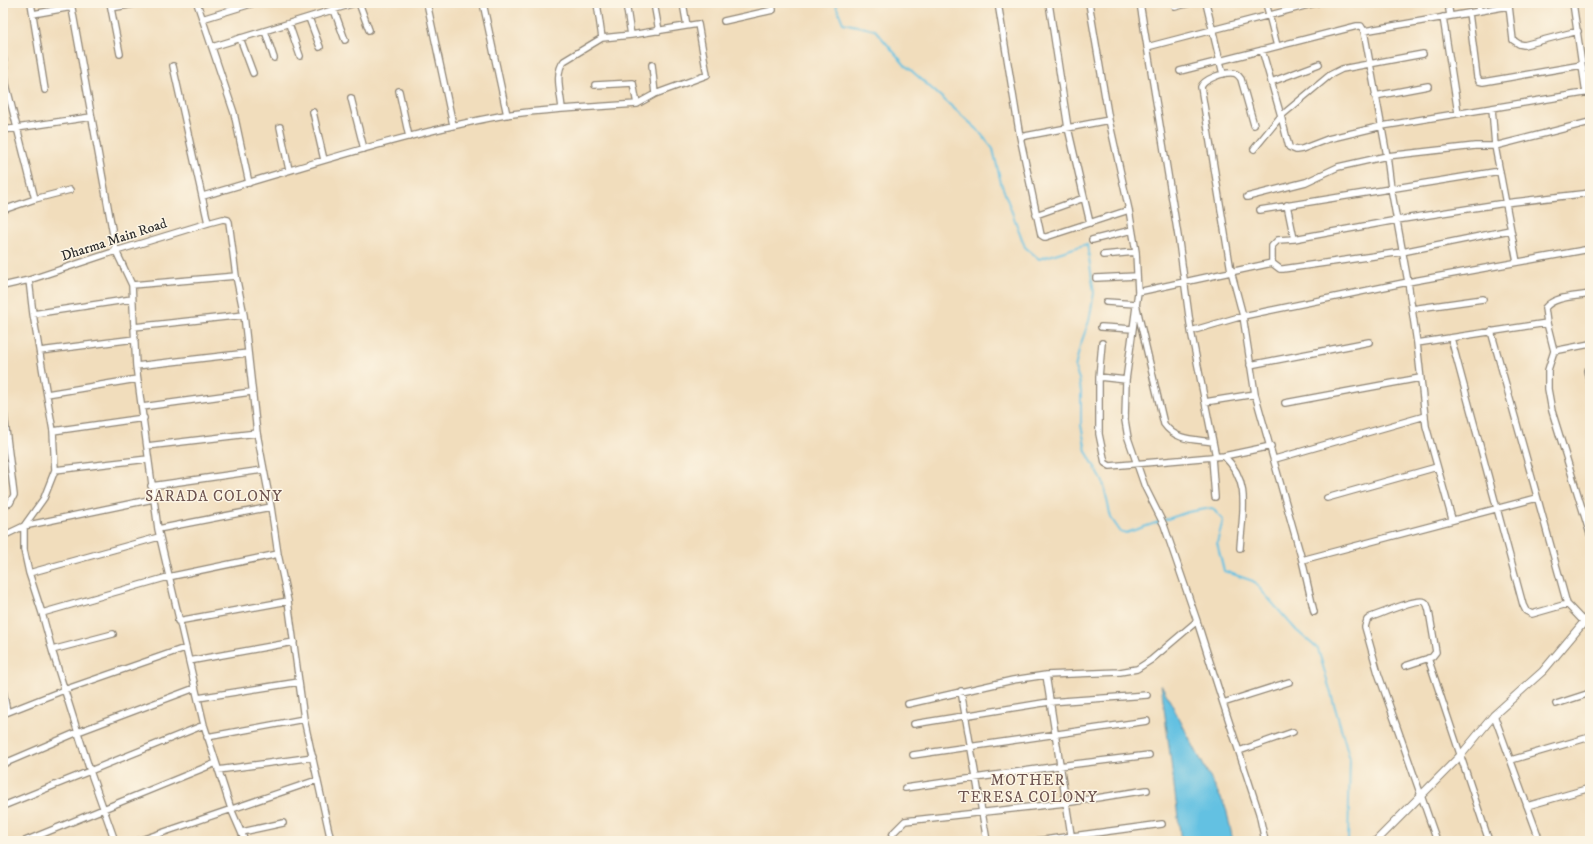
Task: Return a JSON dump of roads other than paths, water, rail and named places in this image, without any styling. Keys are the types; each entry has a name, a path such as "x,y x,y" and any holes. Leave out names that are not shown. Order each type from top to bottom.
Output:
{"street":[{"path":"31,3 45,90"},
{"path":"120,54 110,6 140,3"},
{"path":"197,3 234,114 249,183"},
{"path":"202,19 254,3"},
{"path":"212,46 355,3"},
{"path":"359,3 369,30"},
{"path":"428,3 453,125"},
{"path":"483,3 507,115"},
{"path":"597,3 602,38"},
{"path":"626,3 631,35"},
{"path":"654,3 658,30"},
{"path":"683,3 687,26"},
{"path":"724,21 773,10 772,3"},
{"path":"998,3 1020,137 1041,235 1044,237 1129,210"},
{"path":"1049,3 1068,128 1090,222"},
{"path":"1089,3 1109,120 1129,210 1136,252 1138,292 1126,380 1126,430 1145,487 1164,525 1197,621 1259,813 1265,841"},
{"path":"1140,3 1178,234 1191,331 1213,442 1215,497"},
{"path":"1175,7 1190,3"},
{"path":"1206,3 1221,60 1223,74"},
{"path":"1266,3 1277,46"},
{"path":"1147,47 1316,3"},
{"path":"1448,3 1450,16"},
{"path":"1478,3 1479,11"},
{"path":"1262,50 1288,144 1296,150 1328,139 1382,126 1588,92 1582,64 1573,3"},
{"path":"1364,31 1469,13 1509,4 1513,40 1518,44 1524,45 1578,31"},
{"path":"33,14 71,5 116,251 132,285 136,366 159,537 178,621 189,661 194,688 198,698 207,737 232,809 245,841"},
{"path":"334,10 345,40"},
{"path":"1469,13 1476,77 1483,82 1582,64"},
{"path":"1442,17 1458,114"},
{"path":"309,18 320,47"},
{"path":"289,24 300,56"},
{"path":"203,196 324,160 453,125 507,115 562,109 637,104 655,94 707,75 698,24 631,35 602,38 564,61 558,72 562,109"},
{"path":"1180,71 1361,26 1364,31 1375,96 1382,126 1391,188 1408,282 1426,426 1452,519"},
{"path":"265,31 274,58"},
{"path":"240,38 253,73"},
{"path":"1254,149 1281,116 1336,72 1423,54"},
{"path":"3,56 5,84 35,199"},
{"path":"1271,82 1319,64"},
{"path":"652,65 655,94"},
{"path":"173,66 208,224"},
{"path":"1254,125 1241,78 1238,74 1232,72 1223,74 1202,83 1201,87 1231,271 1243,316 1255,394 1271,446 1302,560 1314,612"},
{"path":"595,85 633,83 637,104"},
{"path":"1375,96 1428,86"},
{"path":"399,91 409,136"},
{"path":"350,98 364,149"},
{"path":"1492,108 1495,146 1517,262"},
{"path":"313,112 324,160"},
{"path":"3,130 91,117"},
{"path":"1020,137 1109,120"},
{"path":"1247,197 1306,182 1338,167 1387,156 1475,146 1495,146 1590,122"},
{"path":"280,127 289,170"},
{"path":"1260,210 1391,188 1500,172"},
{"path":"3,210 35,199 70,190"},
{"path":"1272,263 1272,246 1278,240 1294,239 1397,220 1505,203 1590,193"},
{"path":"1036,215 1084,198"},
{"path":"1287,205 1294,239"},
{"name":"Dharma Main Road","path":"3,286 29,280 116,251 225,220 228,220 230,225 236,276"},
{"path":"1092,240 1132,230"},
{"path":"1138,292 1272,263 1284,270 1402,252 1510,230"},
{"path":"1191,331 1243,316 1408,282 1590,249"},
{"path":"1103,255 1136,252"},
{"path":"132,285 236,276 244,314 257,434 271,507 278,554 288,601 304,719 331,841"},
{"path":"1096,278 1137,276"},
{"path":"29,280 33,314 53,430 55,470 44,498 24,526 24,550 29,573 64,690 114,841"},
{"path":"1590,294 1555,300 1549,303 1545,308 1554,351 1548,370 1548,389 1552,412 1590,534"},
{"path":"33,314 132,299"},
{"path":"1412,309 1483,299"},
{"path":"1106,302 1136,304"},
{"path":"1136,304 1164,424 1169,431 1176,436 1213,442"},
{"path":"134,326 244,314"},
{"path":"1416,343 1547,323"},
{"path":"1101,327 1133,329"},
{"path":"1491,331 1567,604 1587,623"},
{"path":"1451,338 1523,606 1526,611 1532,614 1567,604"},
{"path":"40,351 135,339"},
{"path":"1250,365 1370,342"},
{"path":"1102,343 1099,377 1099,434 1105,463 1110,466 1224,456 1271,446"},
{"path":"1554,351 1590,344"},
{"path":"136,366 248,353"},
{"path":"1587,371 1590,383"},
{"path":"1099,377 1126,380"},
{"path":"1285,402 1420,378"},
{"path":"47,394 138,379"},
{"path":"142,407 252,392"},
{"path":"1205,402 1255,394"},
{"path":"3,405 14,495 10,503 3,505"},
{"path":"1274,459 1425,416"},
{"path":"53,430 144,418"},
{"path":"147,446 257,434"},
{"path":"1224,456 1233,464 1243,488 1240,548"},
{"path":"55,470 148,459"},
{"path":"1327,498 1437,466"},
{"path":"151,486 263,470"},
{"path":"1302,560 1452,519 1537,498"},
{"path":"3,536 24,526 153,499"},
{"path":"158,529 271,507"},
{"path":"29,573 159,537"},
{"path":"42,613 168,577 278,554"},
{"path":"178,621 288,601"},
{"path":"1405,666 1435,654 1436,649 1428,605 1424,602 1419,601 1371,617 1367,620 1365,626 1378,673 1437,841"},
{"path":"1376,841 1461,755 1494,716 1543,671 1587,623 1590,612"},
{"path":"908,704 1013,680 1046,675 1120,672 1137,669 1197,621"},
{"path":"52,650 113,634"},
{"path":"189,661 294,642"},
{"path":"3,690 5,713 64,690 185,648"},
{"path":"1428,658 1489,841"},
{"path":"1046,675 1071,839"},
{"path":"198,698 299,682"},
{"path":"1223,703 1289,682"},
{"path":"3,764 78,732 194,688"},
{"path":"961,691 975,779 987,841"},
{"path":"1556,704 1590,693"},
{"path":"914,724 1050,702 1146,695"},
{"path":"1494,716 1540,841"},
{"path":"207,737 304,719"},
{"path":"913,755 1147,721"},
{"path":"3,806 204,725"},
{"path":"1239,751 1293,732"},
{"path":"1510,760 1590,737"},
{"path":"905,788 1149,755"},
{"path":"218,770 312,757"},
{"path":"25,841 216,763"},
{"path":"138,841 317,780"},
{"path":"1527,806 1590,788"},
{"path":"889,841 894,832 904,821 1065,803 1146,790"},
{"path":"242,832 283,823"},
{"path":"1036,841 1071,839 1162,824"}],"water":[{"path":"1161,684 1226,808 1233,841 1181,841"}],"waterway":[{"path":"835,3 843,23 875,30 904,64 977,129 993,149 1001,183 1025,247 1039,259 1087,244 1094,293 1089,321 1080,346 1075,368 1079,379 1081,392 1081,425 1086,451 1103,482 1111,518 1120,531 1126,533 1188,512 1212,508 1223,520 1217,543 1224,571 1253,581 1297,631 1318,649 1350,759 1348,841"}],"district":[{"name":"SARADA COLONY","path":"214,496"},
{"name":"MOTHER TERESA COLONY","path":"1028,788"}]}
